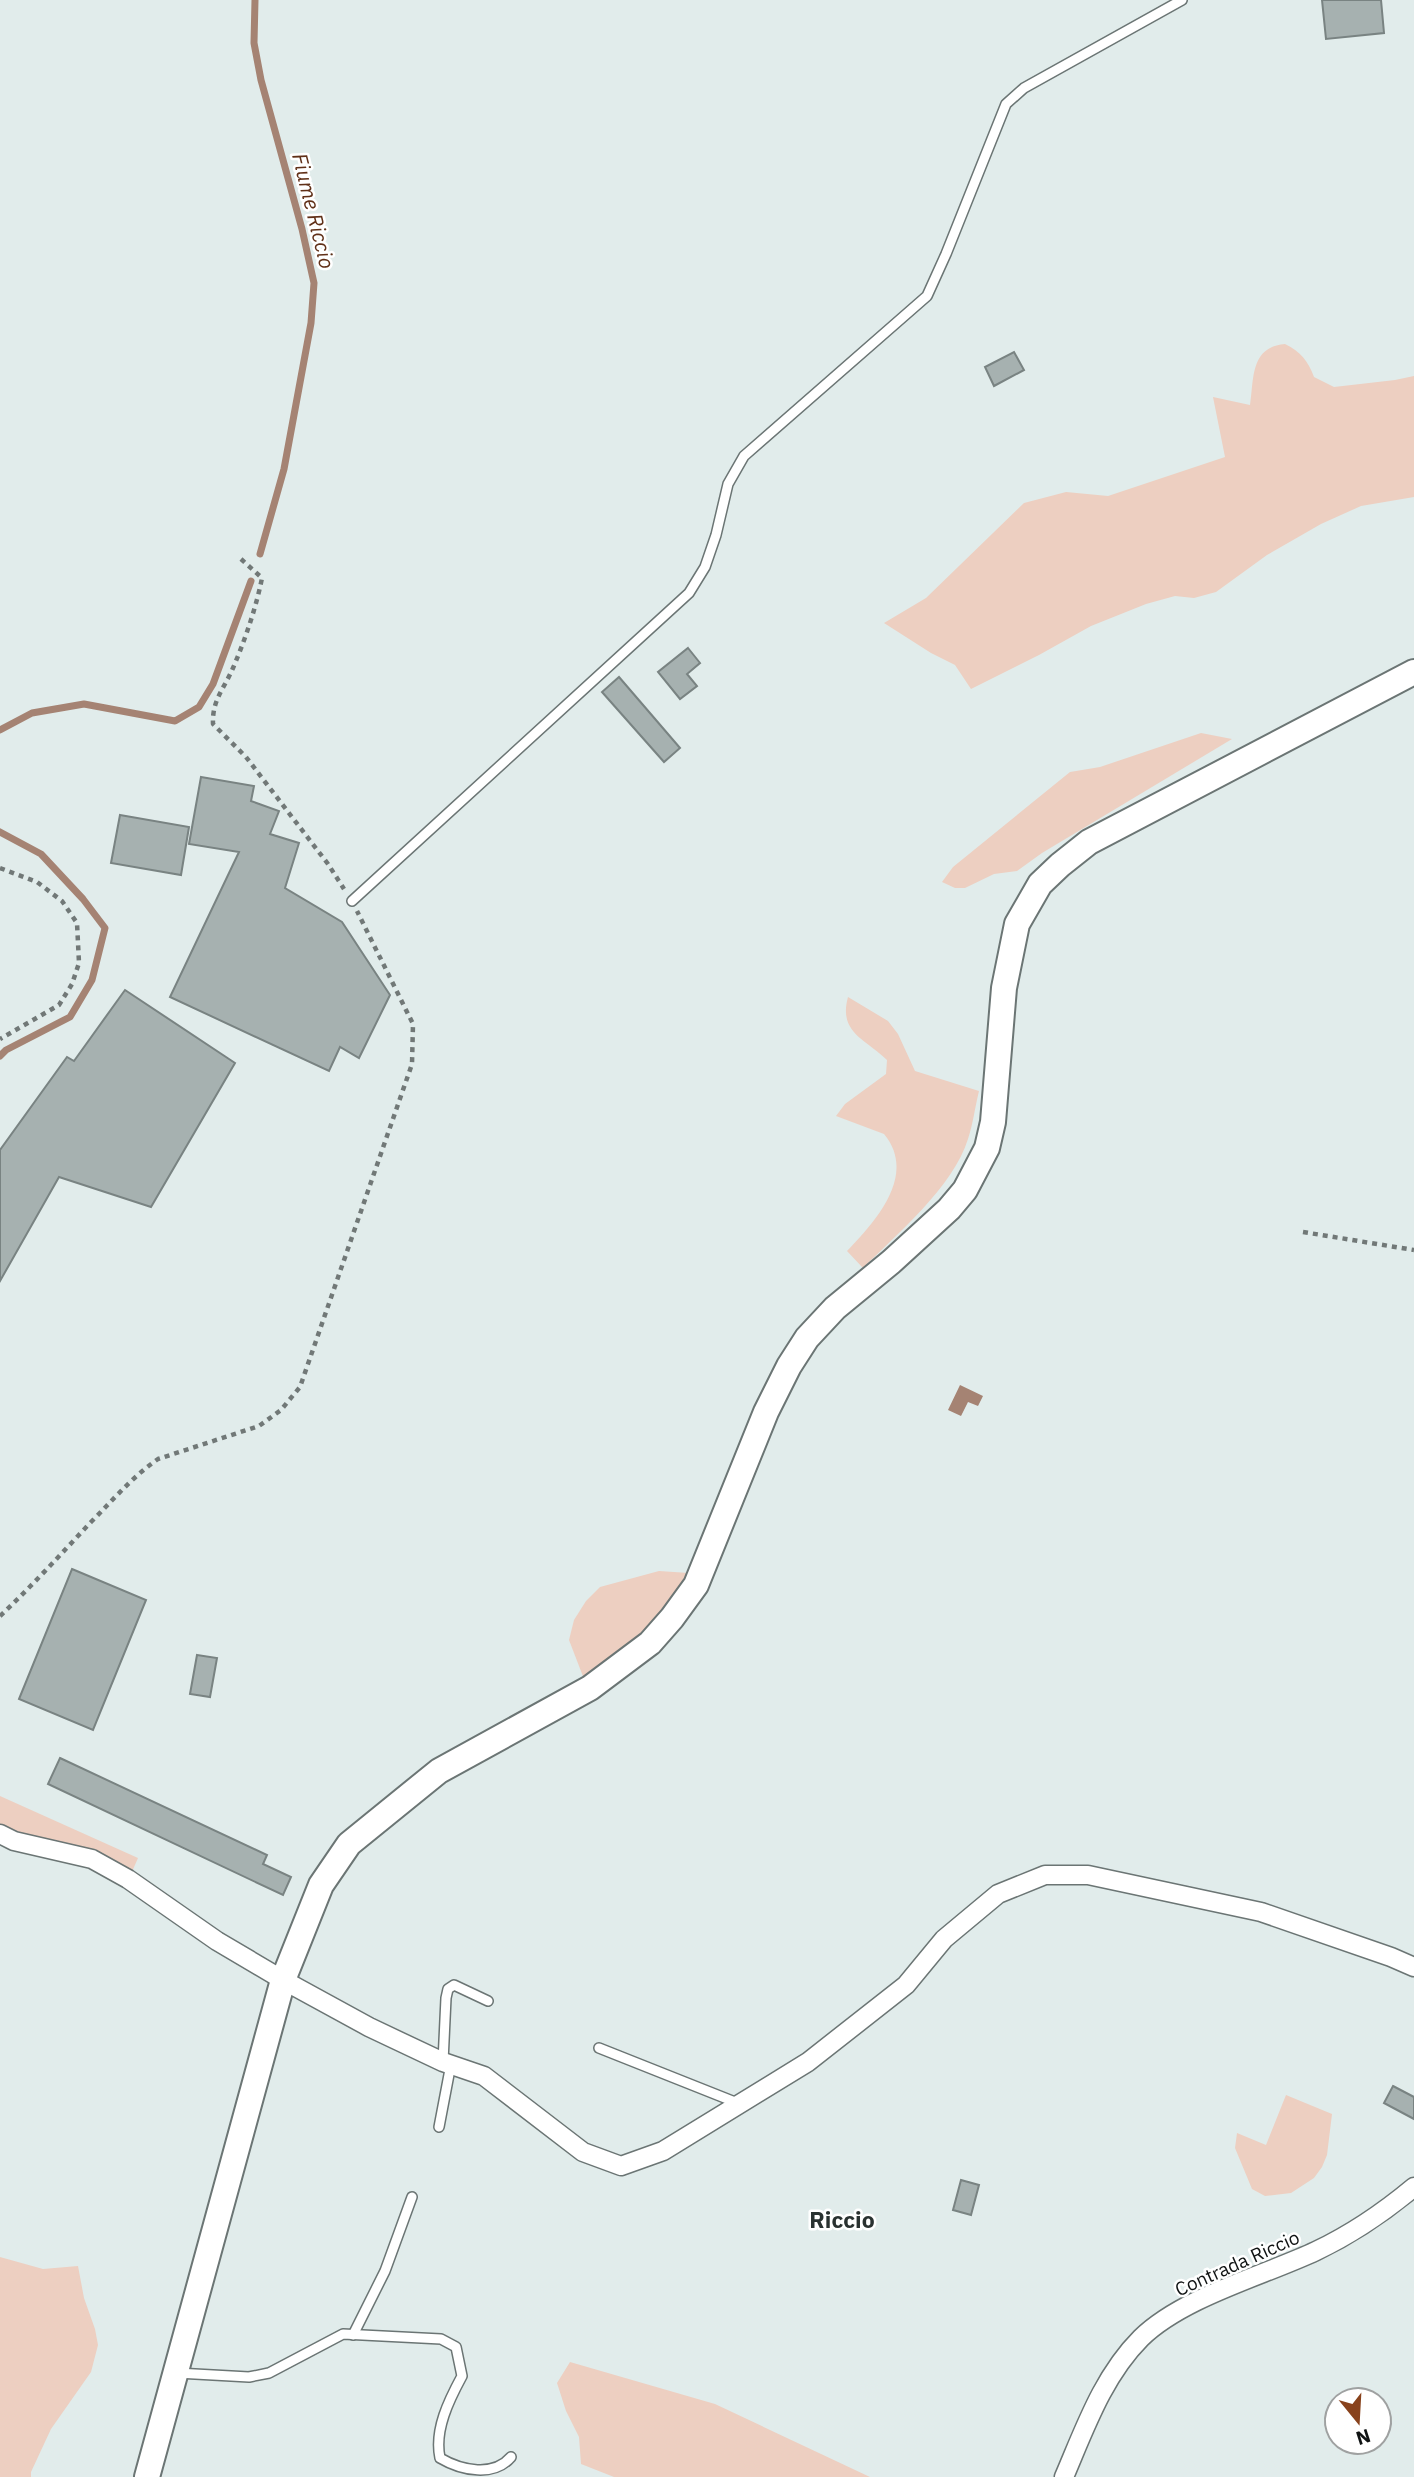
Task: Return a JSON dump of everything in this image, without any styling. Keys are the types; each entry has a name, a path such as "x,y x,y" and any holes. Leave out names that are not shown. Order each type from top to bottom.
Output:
{"street":[{"path":"147,2477 283,1980 321,1885 349,1844 439,1771 590,1688 650,1643 696,1585 766,1412 789,1366 807,1338 835,1308 949,1209 965,1190 987,1149 993,1122 1004,988 1011,953 1017,924 1040,884 1089,842 1414,672"},
{"path":"0,1834 14,1841 92,1859 128,1879 217,1941 283,1980 369,2027 447,2063 484,2076 583,2152 621,2166 663,2151 808,2062 905,1985 944,1939 998,1894 1045,1875 1088,1875 1261,1912 1414,1967"},
{"name":"Contrada Riccio","path":"1064,2477 1092,2411 1115,2368 1142,2337 1183,2308 1318,2250 1382,2214 1414,2187"}],"lane":[{"path":"352,901 689,593 705,567 728,484 744,456 927,296 1006,104 1024,89 1182,0"},
{"path":"439,2127 447,2063 448,1989 454,1985 488,2000"},
{"path":"599,2048 740,2104"},
{"path":"353,2334 385,2271 412,2197"},
{"path":"175,2373 248,2377 270,2373 343,2334 441,2339 456,2347 462,2376 450,2397 443,2420 438,2448 440,2458 454,2466 491,2472 503,2468 511,2457"}],"path":[{"path":"0,1616 128,1482 144,1469 158,1459 260,1426 281,1410 300,1387 412,1064 413,1024 352,901 328,864 246,757 213,724 212,709 233,668 262,578 242,559"},
{"path":"0,868 37,883 62,901 77,923 79,963 72,984 59,1004 0,1039"},
{"path":"1303,1231 1414,1250"}],"shaded area":[{"path":"1285,344 1303,358 1314,377 1334,387 1414,376 1414,497 1361,506 1321,524 1267,555 1216,592 1194,598 1175,596 1146,604 1091,626 971,689 955,665 884,623 926,598 1024,503 1066,492 1108,496 1225,457 1213,397 1250,405 1254,375 1260,358 1265,351"},
{"path":"1201,733 1232,739 1042,853 1017,871 994,874 965,888 955,888 942,882 953,867 1070,772 1100,767"},
{"path":"848,997 888,1021 898,1034 915,1071 979,1091 968,1139 950,1174 923,1208 863,1268 847,1251 880,1212 889,1197 897,1166 893,1150 884,1134 836,1116 845,1104 886,1074 887,1060 850,1027 846,1009"},
{"path":"960,1385 983,1396 978,1406 968,1402 961,1416 948,1410"},
{"path":"659,1571 689,1573 648,1629 584,1679 569,1640 574,1620 586,1601 600,1587"},
{"path":"0,1796 138,1858 131,1874 0,1831"},
{"path":"1286,2095 1332,2114 1327,2155 1314,2178 1291,2193 1265,2196 1252,2189 1235,2148 1237,2133 1266,2145"},
{"path":"0,2257 43,2269 78,2266 98,2345 91,2372 51,2429 31,2477 0,2477"},
{"path":"570,2362 715,2404 870,2477 614,2477 581,2464 579,2437 566,2411 557,2383"}],"building":[{"path":"1322,0 1381,0 1384,33 1326,39"},
{"path":"1014,352 1024,370 994,386 985,367"},
{"path":"688,648 700,663 687,674 697,686 680,699 658,672"},
{"path":"619,677 680,748 664,762 602,692"},
{"path":"201,777 254,786 251,801 279,811 270,834 299,843 285,888 342,922 390,995 359,1058 340,1047 329,1071 170,997 239,852 189,844"},
{"path":"120,815 189,827 181,875 111,863"},
{"path":"125,990 235,1063 151,1207 59,1177 0,1281 0,1150 67,1057 74,1061"},
{"path":"72,1569 146,1600 93,1730 19,1699"},
{"path":"197,1655 217,1658 210,1697 190,1694"},
{"path":"60,1758 267,1855 263,1864 291,1877 283,1895 48,1784"},
{"path":"1393,2086 1414,2097 1414,2119 1384,2103"},
{"path":"961,2180 979,2185 971,2215 953,2210"}],"waterway":[{"name":"Fiume Riccio","path":"255,0 254,43 261,80 314,283 311,323 284,469 260,554"},
{"name":"Fiume Riccio","path":"0,730 32,713 84,704 175,721 199,707 213,684 251,581"},
{"name":"Fiume Riccio","path":"0,832 41,854 83,899 105,928 92,980 70,1017 6,1050 0,1056"}],"district":[{"name":"Riccio","path":"842,2220"}]}
